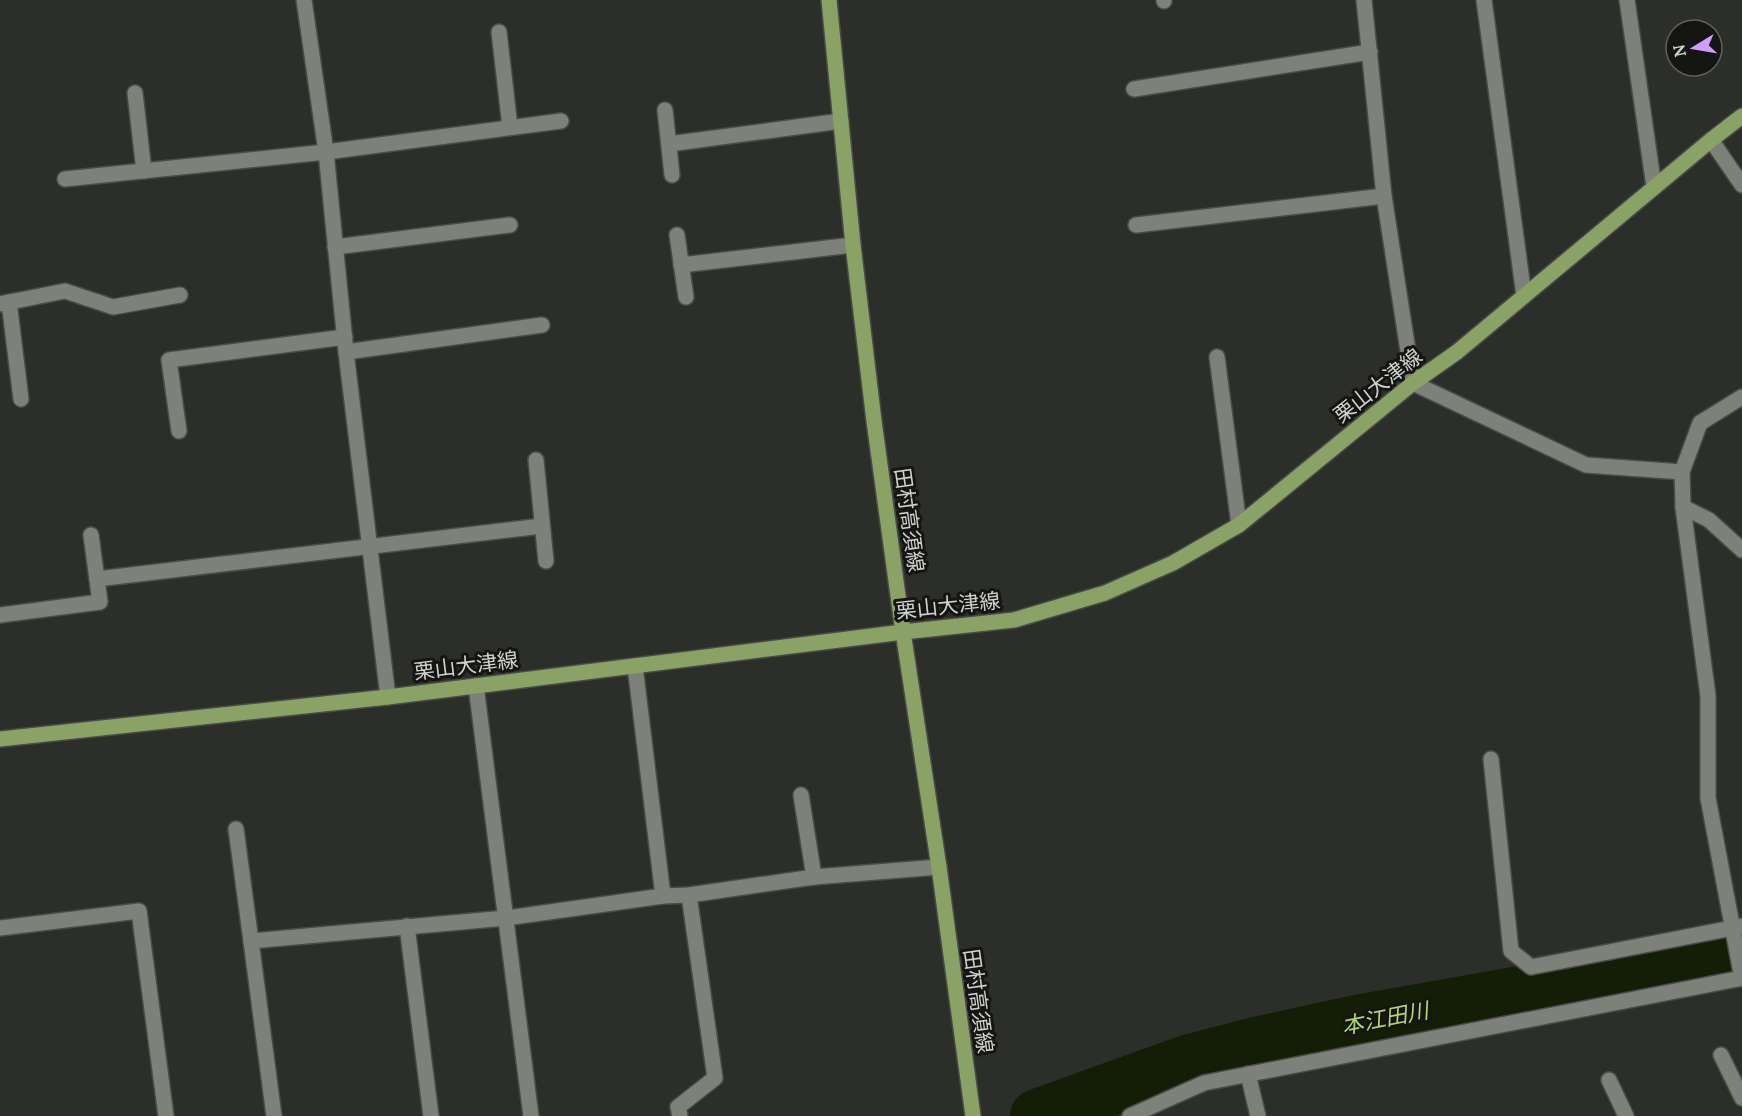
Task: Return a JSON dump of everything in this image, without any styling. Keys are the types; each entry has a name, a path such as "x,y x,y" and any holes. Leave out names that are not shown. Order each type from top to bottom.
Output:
{"main road":[{"name":"田村高須線","path":"829,0 853,245 903,632 939,867 973,1116"},
{"name":"栗山大津線","path":"0,739 388,697 1014,620 1105,592 1173,563 1239,525 1413,384 1457,352 1742,116"}],"street":[{"path":"304,0 326,152 345,345 388,697"},
{"path":"1364,0 1384,196 1413,384 1586,465 1683,472"},
{"path":"1484,0 1524,296"},
{"path":"1627,0 1654,188"},
{"path":"499,32 510,127"},
{"path":"1134,89 1370,52"},
{"path":"135,93 144,171"},
{"path":"665,110 672,175"},
{"path":"65,179 326,152 561,121"},
{"path":"669,144 841,121"},
{"path":"1711,140 1742,185"},
{"path":"1136,225 1384,196"},
{"path":"335,247 510,225"},
{"path":"677,235 686,297"},
{"path":"681,266 853,245"},
{"path":"21,399 5,303 65,291 113,307 180,295"},
{"path":"179,431 169,360 542,325"},
{"path":"1217,357 1239,525"},
{"path":"1130,1116 1146,1113 1204,1083 1742,978 1737,926 1708,798 1708,696 1683,507 1683,472 1700,423 1742,397"},
{"path":"536,460 546,561"},
{"path":"1683,507 1709,520 1742,550"},
{"path":"97,579 542,526"},
{"path":"0,615 100,602 91,535"},
{"path":"635,666 663,897"},
{"path":"476,686 531,1116"},
{"path":"1491,759 1511,951 1531,967 1737,926"},
{"path":"801,795 814,877"},
{"path":"236,829 274,1116"},
{"path":"251,942 506,918 814,877 939,867"},
{"path":"680,1116 678,1107 716,1078 689,895"},
{"path":"0,928 139,911 166,1116"},
{"path":"407,926 430,1116"},
{"path":"1721,1055 1742,1098"},
{"path":"1248,1074 1258,1116"},
{"path":"1609,1080 1626,1116"}],"waterway":[{"name":"本江田川","path":"1037,1116 1190,1061 1251,1045 1356,1022 1543,989 1689,957 1742,952"}]}
